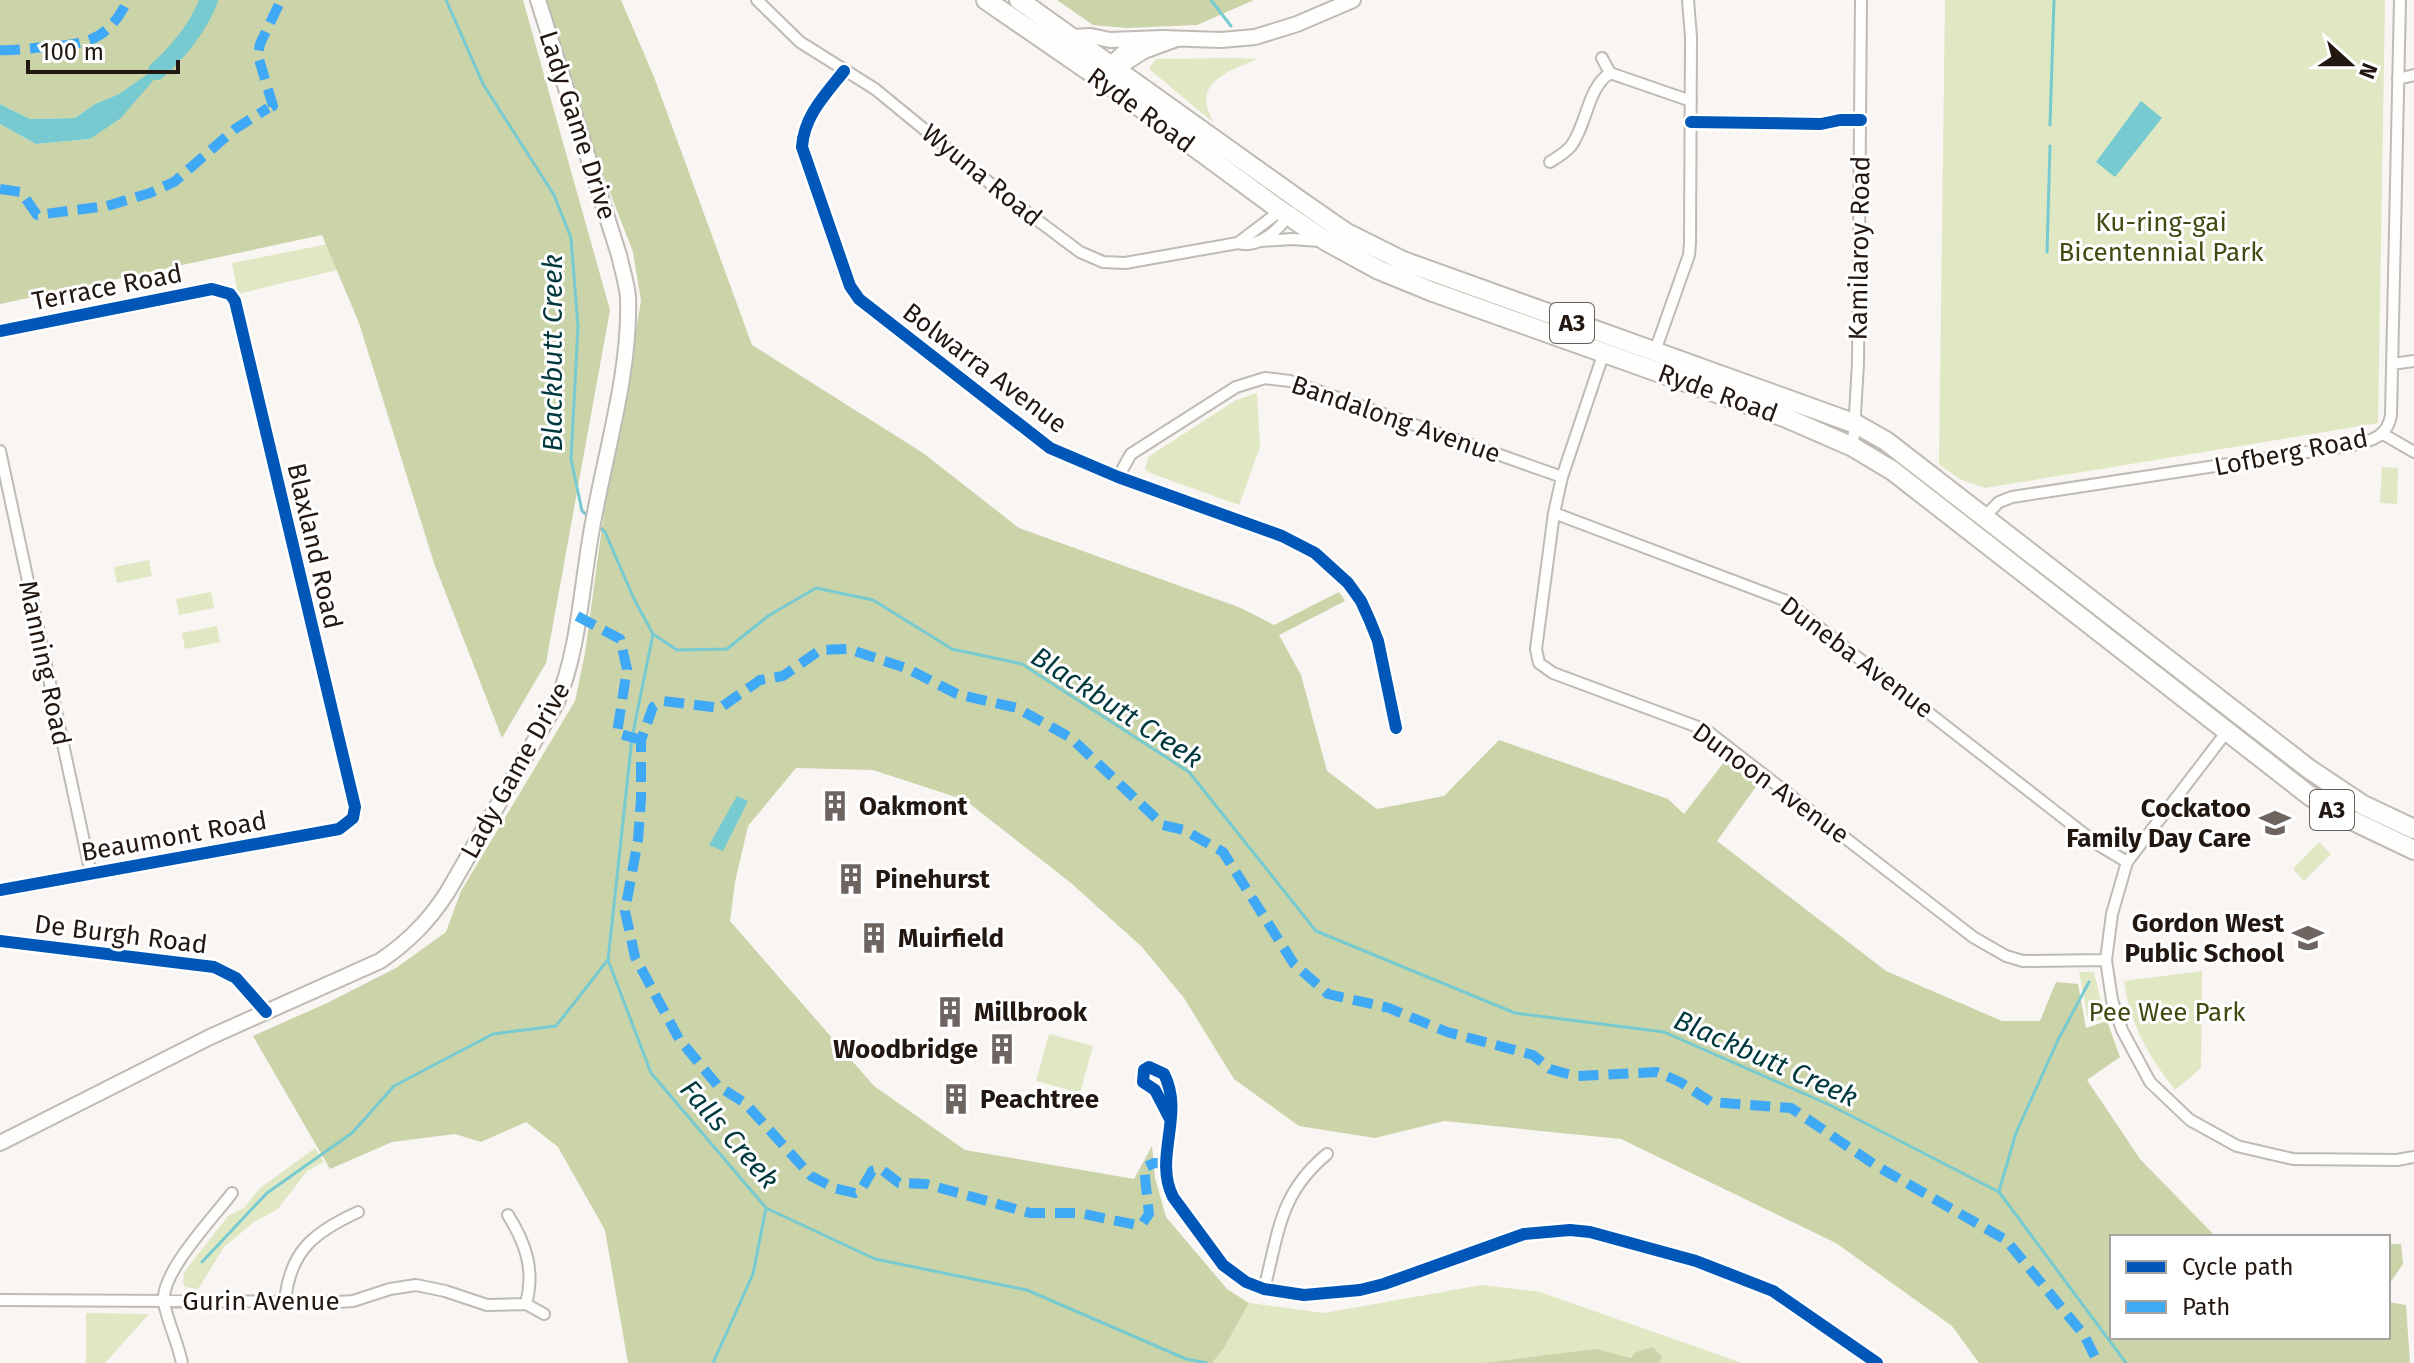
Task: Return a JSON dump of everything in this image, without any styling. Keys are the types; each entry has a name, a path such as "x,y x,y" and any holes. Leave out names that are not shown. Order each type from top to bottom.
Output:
{"highway":[{"name":"Ryde Road","path":"986,0 1109,70"},
{"name":"Ryde Road","path":"1019,0 1071,37 1326,241 1411,284 1772,412 1853,447 1893,471 2327,807 2414,850"},
{"name":"Ryde Road","path":"1289,209 1403,261 1516,304 1856,424 1903,452 2341,792 2414,829"}],"main road":[{"name":"Lady Game Drive","path":"0,1143 210,1037 380,961 416,934 432,915 541,729 567,678 623,367 628,295 619,255 538,0"},
{"path":"1071,37 1091,36 1110,40 1255,37 1297,24 1353,0"},
{"path":"1109,70 1146,38"},
{"path":"1109,70 1144,51 1174,40"}],"street":[{"name":"Wyuna Road","path":"757,0 800,42 875,89 1008,198 1091,258 1114,264 1125,263 1238,243 1289,209"},
{"path":"1655,351 1689,255 1691,37 1688,0"},
{"name":"Kamilaroy Road","path":"1853,447 1856,424 1861,0"},
{"name":"Lofberg Road","path":"1972,533 1999,502 2012,497 2353,445 2369,442 2388,428 2391,415 2400,0"},
{"path":"1602,58 1610,73 1691,101"},
{"name":"Bolwarra Avenue","path":"844,71 809,116 802,147 850,286 859,299 1050,448 1118,477 1282,536 1315,553 1332,566 1361,601 1378,641 1396,728"},
{"path":"1550,162 1572,145 1603,77 1610,73"},
{"path":"2398,79 2414,75"},
{"path":"1261,241 1289,209"},
{"name":"Wyuna Road","path":"1238,243 1246,245 1292,239 1326,241"},
{"name":"Terrace Road","path":"0,331 212,289 222,290"},
{"name":"Blaxland Road","path":"222,290 235,301 355,807 353,818"},
{"name":"Dunoon Avenue","path":"1604,352 1562,477 1554,513 1536,649 1539,663 1545,669 1706,730 1973,937 2006,956 2023,961 2106,960"},
{"path":"2392,364 2414,361"},
{"name":"Bandalong Avenue","path":"1118,477 1131,454 1236,387 1251,381 1277,378 1562,477"},
{"path":"2383,434 2414,452"},
{"name":"Manning Road","path":"0,451 91,874"},
{"name":"Duneba Avenue","path":"1554,513 1784,600 2097,844 2127,862"},
{"path":"2240,716 2127,862 2112,914 2106,960 2116,1015 2129,1047 2150,1082 2190,1120 2237,1146 2293,1159 2397,1160 2414,1157"},
{"name":"Beaumont Road","path":"0,890 339,829 353,818"},
{"name":"De Burgh Road","path":"0,941 214,967 236,978 266,1012"},
{"path":"1170,1119 1155,1090 1143,1082 1144,1070 1149,1067 1164,1074 1171,1087 1173,1111 1166,1177 1173,1197 1223,1265 1246,1282 1264,1289 1304,1295 1360,1290 1524,1234 1547,1230 1580,1231 1696,1261 1773,1291 1877,1363"},
{"path":"1264,1289 1286,1204 1301,1178 1327,1154"},
{"path":"182,1363 163,1301 168,1278 232,1193"},
{"path":"285,1301 290,1272 302,1249 336,1222 358,1212"},
{"path":"508,1215 529,1255 530,1291 526,1304 544,1314"},
{"name":"Gurin Avenue","path":"0,1300 353,1301 390,1289 416,1285 487,1305 526,1304"}],"green space":[{"path":"0,0 523,0 610,310 546,663 502,738 434,563 359,323 322,235 0,304 0,124 36,144 90,139 173,58 119,94 95,104 75,118 30,119 0,104"},
{"path":"545,0 621,0 654,77 752,345 923,453 1019,528 1241,608 1274,625 1339,592 1345,601 1279,635 1301,675 1327,771 1377,809 1444,796 1499,740 1668,799 1684,814 1725,761 1757,785 1717,841 1886,971 2002,1021 2040,1021 2056,982 2078,984 2086,1028 2107,1021 2120,1057 2087,1080 2140,1159 2214,1235 2110,1235 2110,1339 2390,1339 2390,1302 2406,1305 2410,1363 1979,1363 1952,1326 1836,1243 1621,1139 1444,1121 1375,1138 1299,1126 1234,1079 1184,998 1142,947 1071,883 965,800 873,770 796,768 748,826 730,921 874,1086 965,1150 1134,1179 1152,1146 1155,1178 1166,1217 1227,1289 1249,1303 1212,1363 628,1363 605,1230 558,1147 526,1122 481,1142 455,1134 392,1142 330,1169 253,1036 396,968 446,932 461,891 575,701 641,301 633,252 602,172"},
{"path":"1057,0 1254,0 1197,25 1127,28 1093,25"},
{"name":"Ku-ring-gai Bicentennial Park","path":"1945,0 2385,0 2378,423 1985,488 1959,479 1939,464"},
{"path":"1156,59 1257,59 1224,74 1209,89 1206,98 1214,123 1149,69"},
{"path":"328,244 337,270 238,294 232,263"},
{"path":"1257,393 1260,447 1239,505 1145,469 1148,457 1236,400"},
{"path":"2382,467 2398,468 2397,504 2380,503"},
{"path":"149,560 152,576 117,583 114,567"},
{"path":"211,592 214,608 179,615 176,599"},
{"path":"217,626 220,642 185,649 182,633"},
{"path":"2319,842 2331,854 2304,881 2293,869"},
{"name":"Pee Wee Park","path":"2202,971 2201,1068 2175,1090 2142,1039 2131,1012 2124,981"},
{"path":"2079,972 2094,972 2105,1018 2089,1024"},
{"path":"1049,1034 1093,1046 1080,1093 1036,1081"},
{"path":"315,1148 324,1162 307,1171 278,1209 254,1222 224,1247 198,1289 185,1287 184,1272 229,1215 244,1208 260,1188"},
{"path":"2390,1244 2401,1244 2403,1264 2390,1283"},
{"path":"1482,1285 1540,1292 1742,1363 1212,1363 1249,1303 1324,1313"},
{"path":"86,1313 149,1314 105,1363 86,1363"},
{"path":"1653,1347 1662,1357 1659,1363 1484,1363 1595,1349 1631,1358 1636,1352"}],"water":[{"path":"175,55 121,118 90,139 36,144 0,124 0,104 30,119 75,118 95,104 119,94"},
{"path":"2141,101 2162,118 2115,177 2096,162"},
{"path":"737,796 748,801 723,851 709,845"}],"waterway":[{"path":"157,71 187,38 209,0"},
{"name":"Blackbutt Creek","path":"446,0 483,84 554,195 571,238 578,327 571,459 582,511 588,516"},
{"path":"1211,0 1231,26"},
{"path":"2050,125 2054,0"},
{"path":"2047,252 2050,146"},
{"name":"Blackbutt Creek","path":"599,527 605,532 653,634 677,650 727,649 768,616 816,588 873,600 952,649 1022,664 1189,772 1316,931 1515,1013 1664,1032 1832,1106 1999,1192 2126,1363"},
{"name":"Falls Creek","path":"653,634 632,738 608,960 651,1073 766,1208 875,1259 1027,1290 1186,1359 1207,1363"},
{"path":"202,1262 267,1193 352,1133 394,1086 493,1034 556,1026 607,961"},
{"path":"1999,1191 2016,1133 2058,1040 2089,982"},
{"path":"713,1363 753,1274 766,1208"}],"marked path":[{"path":"0,50 85,42 104,32 128,0"},
{"path":"271,107 258,56 260,44 281,0"},
{"path":"0,189 21,192 37,215 107,206 174,182 235,129 268,108"},
{"path":"577,616 620,639 627,669 617,733 641,740"},
{"path":"1166,1164 1154,1163 1144,1168 1149,1214 1142,1224 1137,1225 1079,1213 1030,1213 926,1184 899,1183 881,1169 872,1171 861,1190 855,1193 834,1188 811,1176 745,1103 718,1086 679,1039 635,957 625,911 638,840 641,740 653,707 663,701 720,708 760,680 783,676 820,650 848,649 906,668 957,694 1017,708 1071,738 1163,825 1184,830 1223,852 1294,964 1328,994 1389,1008 1447,1032 1533,1055 1550,1069 1564,1073 1577,1076 1657,1072 1680,1082 1711,1102 1791,1108 1875,1165 2006,1240 2084,1335 2098,1363"}],"cycle path":[{"path":"844,71 811,116 802,147 850,286 859,299 1050,448 1118,477 1282,536 1315,553 1348,583 1361,601 1378,641 1396,728"},
{"path":"1691,122 1821,124 1861,120"},
{"path":"0,331 212,289 230,294 235,301 355,807 353,818 339,829 0,890"},
{"path":"0,941 214,967 236,978 266,1012"},
{"path":"1170,1119 1155,1090 1143,1082 1144,1070 1149,1067 1164,1074 1170,1089 1171,1120 1166,1167 1173,1197 1223,1265 1246,1282 1264,1289 1304,1295 1360,1290 1524,1234 1570,1230 1590,1232 1696,1261 1773,1291 1877,1363"}],"place":[{"name":"Oakmont","path":"835,806"},
{"name":"Cockatoo Family Day Care","path":"2275,823"},
{"name":"Pinehurst","path":"851,879"},
{"name":"Muirfield","path":"874,938"},
{"name":"Gordon West Public School","path":"2308,938"},
{"name":"Millbrook","path":"950,1012"},
{"name":"Woodbridge","path":"1002,1049"},
{"name":"Peachtree","path":"956,1099"}]}
